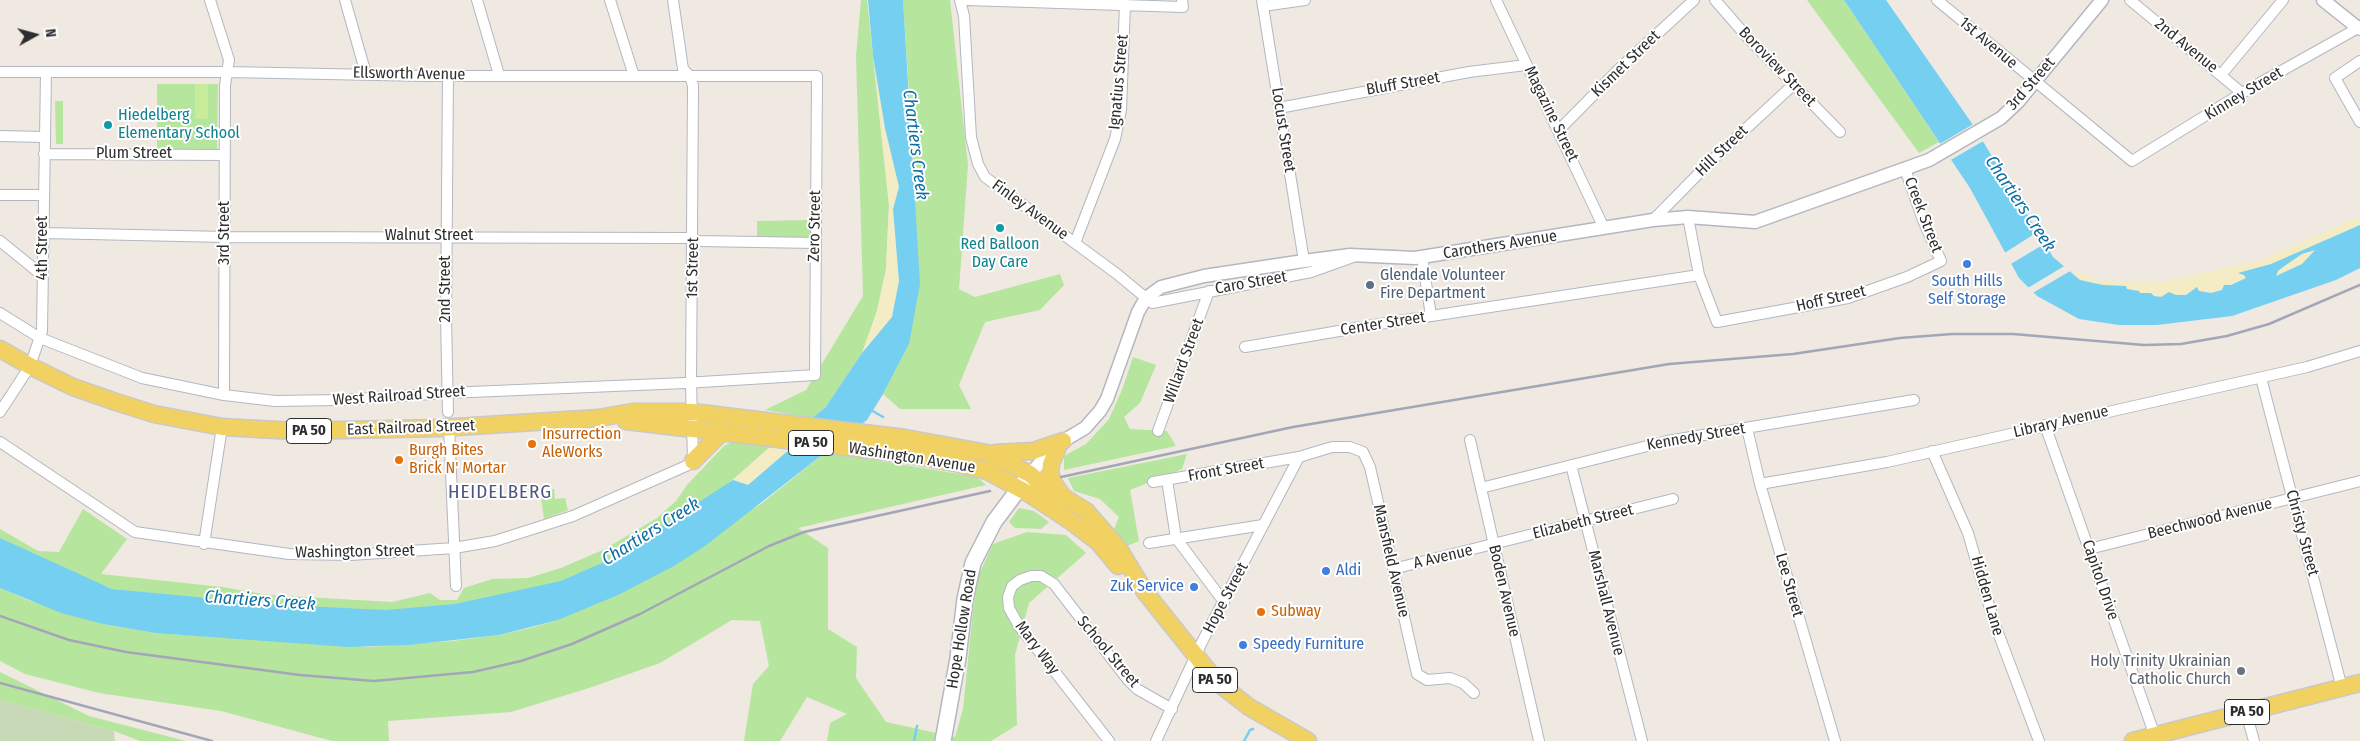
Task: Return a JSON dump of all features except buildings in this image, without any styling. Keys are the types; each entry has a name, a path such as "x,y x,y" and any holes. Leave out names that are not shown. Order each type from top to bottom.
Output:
{"main road":[{"name":"East Railroad Street","path":"0,348 30,366 73,387 154,414 222,427 295,431 448,420 598,418 633,412 692,420 748,418"},
{"name":"Washington Avenue","path":"748,418 905,438 987,453 1030,474 1086,511 1133,569 1145,592"},
{"name":"East Railroad Street","path":"692,420 725,432"},
{"path":"693,461 725,432"},
{"name":"Washington Avenue","path":"725,432 896,453 973,467 999,476 1083,530 1145,592 1217,682 1238,700 1308,741"},
{"path":"987,453 1024,452 1061,444"},
{"path":"1061,444 1051,464 1050,473 1054,484 1063,497"},
{"name":"Hope Hollow Road","path":"943,741 954,684 969,575 987,534 1018,487 1030,474"},
{"name":"PA 50","path":"2134,741 2360,684"}],"street":[{"name":"3rd Street","path":"210,0 229,60 225,85 224,395"},
{"path":"345,0 366,74"},
{"path":"477,0 499,75"},
{"path":"610,0 634,76"},
{"name":"1st Street","path":"674,0 683,69 690,76 693,84 691,382 693,461"},
{"name":"Finley Avenue","path":"960,0 964,16 971,137 978,164 985,177 1146,298"},
{"path":"967,0 1125,4 1183,3"},
{"path":"1262,3 1305,0"},
{"name":"Magazine Street","path":"1496,0 1604,228"},
{"name":"Kismet Street","path":"1559,130 1620,68 1694,0"},
{"name":"Boroview Street","path":"1715,0 1793,85 1840,132"},
{"name":"1st Avenue","path":"1937,0 2132,161"},
{"name":"3rd Street","path":"1945,151 2009,111 2102,0"},
{"name":"2nd Avenue","path":"2130,0 2242,93"},
{"path":"2221,75 2283,0"},
{"path":"2322,0 2359,28"},
{"name":"Locust Street","path":"1262,3 1304,261"},
{"name":"Ignatius Street","path":"1075,243 1115,139 1121,110 1125,4"},
{"name":"Kinney Street","path":"2132,161 2242,93 2359,28"},
{"path":"2360,61 2336,78 2360,122"},
{"name":"Bluff Street","path":"1279,108 1460,74 1526,65"},
{"name":"Ellsworth Avenue","path":"0,72 228,72 448,76 817,76"},
{"name":"4th Street","path":"0,412 30,366 40,338 43,314 46,73"},
{"name":"2nd Street","path":"448,76 447,392 456,586"},
{"name":"Zero Street","path":"815,375 817,76"},
{"name":"Hill Street","path":"1653,220 1710,162 1793,85"},
{"path":"0,136 44,137"},
{"name":"Carothers Avenue","path":"1146,298 1161,287 1204,276 1304,261 1357,255 1422,257 1653,220 1688,217 1755,222 1904,169 1945,151"},
{"name":"Plum Street","path":"44,154 225,155"},
{"name":"Creek Street","path":"1904,169 1941,261"},
{"path":"0,195 44,195"},
{"path":"1688,217 1699,275"},
{"name":"Walnut Street","path":"44,233 225,237 447,236 693,239 699,242 815,243"},
{"path":"0,241 43,276"},
{"name":"Caro Street","path":"1146,298 1152,303 1157,304 1210,291 1311,272 1329,267 1357,255"},
{"path":"1422,257 1431,316"},
{"name":"Hoff Street","path":"1699,275 1717,322 1848,298 1907,277 1941,261"},
{"name":"Center Street","path":"1245,347 1699,275"},
{"name":"Willard Street","path":"1158,431 1210,291"},
{"path":"1030,474 1061,444 1085,428 1100,411 1107,399 1138,312 1146,298"},
{"name":"West Railroad Street","path":"0,313 40,338 142,378 224,395 275,401 340,400 447,392 815,375"},
{"name":"Library Avenue","path":"1760,484 1887,462 2045,425 2262,378 2360,351"},
{"name":"Christy Street","path":"2262,378 2342,688"},
{"name":"Kennedy Street","path":"1481,488 1667,441 1914,400"},
{"name":"Capitol Drive","path":"2045,425 2155,736"},
{"path":"204,544 222,427"},
{"name":"Lee Street","path":"1746,428 1760,484 1835,741"},
{"name":"Boden Avenue","path":"1470,440 1539,741"},
{"name":"Washington Street","path":"0,442 135,532 204,544 289,554 332,555 454,548 495,541 573,516 677,471 693,461"},
{"name":"Mansfield Avenue","path":"1299,457 1332,447 1350,447 1363,452 1370,467 1417,674 1427,680 1450,678 1463,683 1474,693"},
{"name":"Hidden Lane","path":"1932,451 1968,532 1994,622 2039,741"},
{"name":"Front Street","path":"1153,482 1299,457"},
{"name":"Hope Street","path":"1156,741 1224,602 1299,457"},
{"name":"Marshall Avenue","path":"1571,464 1642,741"},
{"path":"1167,480 1176,538 1224,602"},
{"name":"Beechwood Avenue","path":"2089,549 2360,481"},
{"name":"Elizabeth Street","path":"1494,545 1673,499"},
{"path":"1149,543 1263,525"},
{"name":"A Avenue","path":"1393,569 1494,545"},
{"name":"Mary Way","path":"1054,584 1041,576 1031,576 1020,580 1012,586 1008,597 1009,608 1019,626 1109,741"},
{"name":"School Street","path":"1054,584 1128,680 1137,689 1172,709"},
{"path":"2246,712 2254,741"}],"green space":[{"path":"861,0 867,0 889,205 886,269 877,311 862,353 825,408 812,418 765,410 806,390 863,296 856,56"},
{"path":"903,0 950,0 968,165 959,289 975,297 1060,274 1064,285 1040,310 985,322 959,385 971,409 900,409 883,394 909,344 915,187"},
{"path":"1807,0 1844,0 1939,142 1919,153"},
{"path":"157,84 218,84 217,151 157,151"},
{"path":"195,84 208,84 208,119 195,119"},
{"path":"55,101 63,101 63,144 56,144"},
{"path":"810,220 810,237 757,238 757,221"},
{"path":"1133,357 1156,365 1140,403 1124,417 1130,429 1167,431 1176,446 1064,470 1064,456 1086,444 1109,419 1122,390"},
{"path":"732,442 770,447 682,524 605,569 518,597 430,614 324,611 112,589 0,541 0,529 38,551 59,552 83,509 127,539 101,574 222,587 269,595 392,602 430,593 440,600 457,600 464,588 492,579 528,578 561,568 605,549 657,518 676,501 687,485 724,446"},
{"path":"826,452 977,477 986,485 798,528 828,548 828,629 857,647 856,678 886,722 955,737 963,709 976,581 993,544 1027,532 1066,535 1086,553 1029,603 1015,655 1017,725 991,741 827,741 830,723 847,714 807,697 780,741 744,741 753,684 769,666 760,621 732,620 660,663 589,688 511,712 388,721 389,741 332,741 221,711 99,693 25,674 0,661 0,588 30,601 103,624 155,633 370,647 452,641 499,635 530,628 558,620 761,504"},
{"path":"1187,454 1182,469 1130,490 1139,541 1127,546 1114,529 1119,517 1100,499 1074,491 1068,478"},
{"path":"554,489 555,499 565,498 568,510 544,519 540,491"},
{"path":"1019,508 1034,511 1049,522 1041,529 1015,528 1009,522"},
{"path":"0,672 89,716 186,741 140,741 114,731 0,700"},
{"path":"0,700 114,731 115,741 0,741"}],"sand":[{"path":"873,56 885,128 899,187 893,209 899,281 892,317 862,353 877,311 886,269 889,205"},
{"path":"2360,216 2360,225 2271,264 2240,273 2246,278 2211,293 2199,291 2186,295 2153,296 2151,293 2140,293 2127,289 2125,286 2103,285 2081,280 2074,274 2078,272 2100,282 2161,282 2262,260"},
{"path":"2315,250 2302,264 2276,276 2278,271 2302,254"},
{"path":"770,447 790,449 748,485 733,480"}],"water":[{"path":"868,0 903,0 920,284 909,344 867,420 705,546 674,566 618,595 558,620 499,635 409,645 348,647 155,633 103,624 61,613 0,588 0,538 112,589 281,605 386,610 455,604 561,581 609,560 733,480 748,485 790,449 812,418 825,408 862,353 892,317 899,281 893,209 899,187 885,128 873,56"},
{"name":"Chartiers Creek","path":"1844,0 1886,0 1973,125 2053,257 2080,280 2103,285 2126,286 2127,289 2139,291 2140,293 2151,293 2154,296 2161,297 2169,292 2176,295 2186,295 2197,287 2199,291 2211,293 2222,290 2224,285 2231,285 2246,278 2238,273 2271,264 2360,225 2360,268 2336,280 2232,316 2157,325 2119,325 2079,319 2037,296 2019,278 1970,188","holes":["2315,250 2302,264 2276,276 2278,271 2302,254"]}],"pier":[{"path":"1975,123 1985,140 1949,161 1938,145"},
{"path":"2039,231 2046,243 2009,265 2003,254"},
{"path":"2066,265 2072,270 2031,294 2026,289"}],"waterway":[{"path":"871,410 883,417"},
{"path":"914,741 917,726"},
{"path":"1244,741 1250,730 1253,729"}],"railway":[{"path":"1061,477 1293,427 1669,364 1793,354 1900,338 1952,334 2013,334 2144,345 2181,344 2227,336 2269,324 2360,285"},
{"path":"0,616 69,640 126,652 300,675 374,681 473,672 521,661 572,644 640,614 769,546 804,532 990,491"},
{"path":"0,683 212,741"}],"place":[{"name":"Hiedelberg Elementary School","path":"108,125"},
{"name":"Red Balloon Day Care","path":"1000,228"},
{"name":"South Hills Self Storage","path":"1967,264"},
{"name":"Glendale Volunteer Fire Department","path":"1370,285"},
{"name":"Insurrection AleWorks","path":"532,444"},
{"name":"Burgh Bites Brick N' Mortar","path":"399,460"},
{"name":"Aldi","path":"1326,571"},
{"name":"Zuk Service","path":"1194,587"},
{"name":"Subway","path":"1261,612"},
{"name":"Speedy Furniture","path":"1243,645"},
{"name":"Holy Trinity Ukrainian Catholic Church","path":"2241,671"}],"district":[{"name":"HEIDELBERG","path":"500,493"}]}
